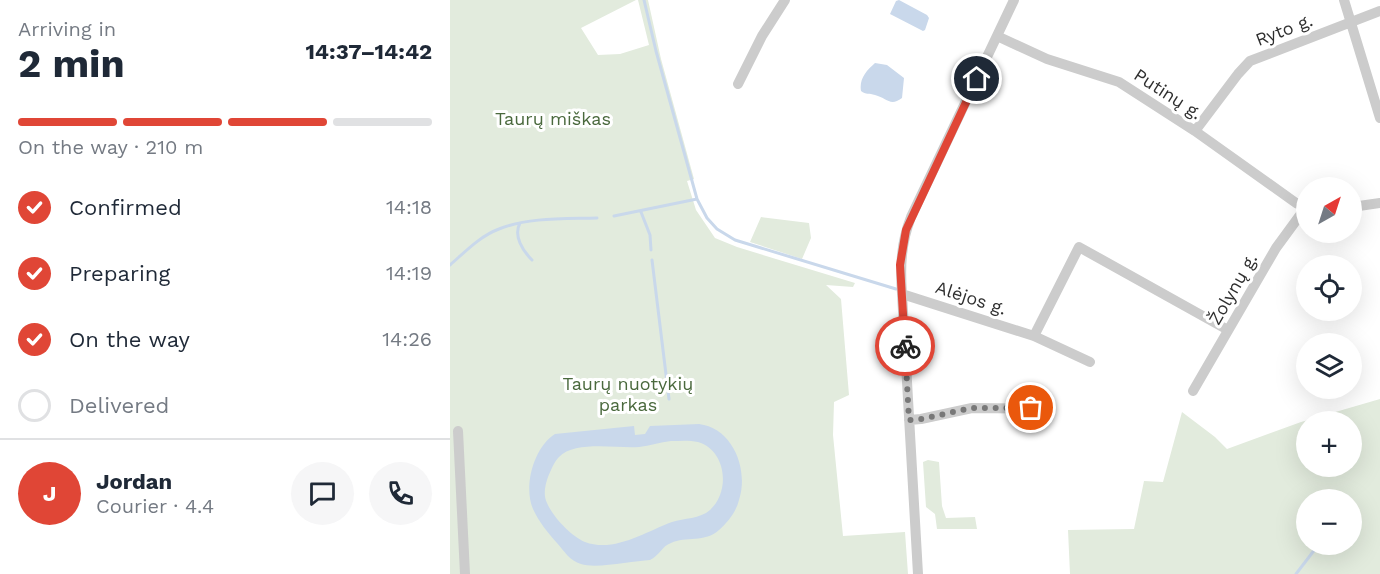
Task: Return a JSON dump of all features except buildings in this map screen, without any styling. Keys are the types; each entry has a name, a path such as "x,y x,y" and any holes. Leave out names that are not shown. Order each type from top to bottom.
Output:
{"street":[{"path":"738,84 762,36 785,0"},
{"path":"918,574 901,253 906,230 1014,0"},
{"path":"1344,0 1349,23 1380,118"},
{"name":"Ryto g.","path":"1195,131 1250,61 1380,12"},
{"name":"Putinų g.","path":"997,36 1047,59 1119,82 1195,131 1296,203"},
{"path":"1362,206 1380,203"},
{"name":"Žolynų g.","path":"1193,391 1276,248 1296,221"},
{"path":"1034,336 1079,247 1228,330"},
{"name":"Alėjos g.","path":"902,294 1034,336 1090,362"},
{"path":"909,420 972,408 1046,409"},
{"path":"458,431 465,574"}],"green space":[{"name":"Taurų nuotykių parkas","path":"450,0 636,0 581,28 598,55 620,54 649,45 638,0 648,0 661,59 694,179 687,181 696,210 715,238 737,247 855,283 853,287 826,285 841,299 849,395 834,402 833,435 843,536 905,532 908,574 450,574"},
{"path":"761,217 809,223 811,238 802,259 750,242"},
{"path":"1380,399 1380,574 1070,574 1068,530 1134,529 1144,481 1163,482 1182,412 1227,449 1296,424 1296,477 1362,477 1362,411 1339,411"},
{"path":"928,460 939,462 942,506 946,518 975,517 977,529 937,529 935,514 926,507 923,462"}],"water":[{"path":"899,0 927,15 929,18 925,30 890,14 896,1"},
{"path":"875,63 887,65 904,78 902,98 898,101 891,102 861,91 864,76"},
{"path":"699,424 721,433 736,452 742,476 742,488 734,513 714,534 671,543 650,560 596,566 577,563 550,535 533,509 529,489 536,457 541,448 555,434 634,426 635,435 645,434 650,426","holes":["667,442 698,442 715,453 720,462 723,482 721,492 717,502 706,513 672,522 629,540 596,545 585,542 563,526 547,503 545,490 551,469 559,457 566,452 586,447 639,447"]}],"waterway":[{"path":"644,0 697,199 707,218 717,229 735,240 896,289"},
{"path":"614,216 697,199"},
{"path":"641,212 650,235 651,250"},
{"path":"450,265 485,236 511,225 547,219 597,218"},
{"path":"520,223 518,238 522,248 532,260"},
{"path":"652,260 669,399"},
{"path":"1296,574 1311,555"}],"way so far":[{"path":"905,346 909,420 972,408 1031,408"}],"route":[{"path":"905,346 900,265 906,230 977,79"}],"park label":[{"name":"Taurų miškas","path":"553,119"}]}
